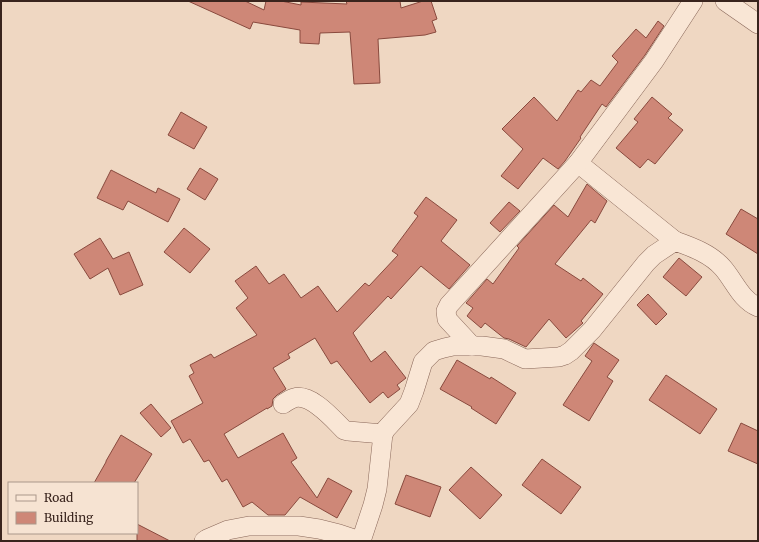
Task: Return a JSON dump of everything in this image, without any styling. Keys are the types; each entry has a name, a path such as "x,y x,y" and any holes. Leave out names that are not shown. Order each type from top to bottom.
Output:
{"street":[{"path":"472,346 447,319 446,311 449,305 578,163 654,61 693,1"},
{"path":"725,1 758,24"},
{"path":"578,163 675,241 705,253 723,268 746,300 758,307"},
{"path":"204,541 228,530 249,526 299,526 319,529 360,541 373,505 383,434 409,404 423,362 428,357 434,352 453,346 482,346 504,349 525,359 559,357 565,355 572,351 592,330 646,263 654,255 675,241"},
{"path":"283,404 295,398 308,399 324,410 344,430 383,434"}],"building":[{"path":"188,1 245,1 264,10 266,1 281,1 301,5 301,2 347,4 346,1 400,1 401,8 423,1 431,1 437,19 432,21 436,32 425,35 378,39 380,83 354,84 350,32 320,33 319,44 300,43 300,30 253,22 250,29"},
{"path":"658,21 664,26 645,55 606,107 602,104 580,137 581,138 558,169 543,158 518,189 501,176 523,149 502,129 534,97 557,121 578,90 581,92 591,80 600,86 618,62 612,56 636,29 646,38"},
{"path":"652,97 672,114 668,118 683,130 655,164 648,159 640,168 616,148 638,122 634,119"},
{"path":"181,112 207,127 194,149 168,135"},
{"path":"200,168 218,179 205,200 187,189"},
{"path":"111,170 156,193 158,188 180,199 168,222 128,201 123,210 97,198"},
{"path":"587,184 607,201 595,223 591,220 555,264 581,281 583,278 603,294 581,321 583,323 566,338 549,319 526,347 504,338 485,323 481,328 467,316 473,308 466,303 487,279 493,284 519,248 517,246 554,205 568,217"},
{"path":"426,197 457,220 441,241 470,265 449,289 421,266 391,299 388,296 353,333 371,362 385,351 406,378 397,385 400,389 388,398 383,392 370,403 337,361 331,364 315,338 288,354 290,358 273,368 286,389 273,399 272,406 224,434 238,458 283,433 297,458 291,462 317,498 328,478 352,491 337,518 300,497 285,515 268,515 252,502 243,507 227,479 222,482 209,460 204,462 190,439 183,443 171,421 203,403 189,376 194,373 190,365 211,354 214,358 257,335 236,308 248,298 235,281 256,266 269,284 284,274 301,298 318,286 337,312 365,283 369,286 398,255 392,251 418,216 414,213"},
{"path":"509,202 520,211 500,232 490,223"},
{"path":"741,209 758,219 758,254 726,234"},
{"path":"184,228 210,249 190,273 164,252"},
{"path":"100,238 113,259 129,252 143,285 120,295 108,268 90,279 74,254"},
{"path":"679,258 702,277 686,296 663,277"},
{"path":"648,294 667,314 656,325 637,305"},
{"path":"594,343 619,360 607,377 613,381 589,421 563,405 592,361 585,356"},
{"path":"457,360 490,379 491,377 516,393 496,424 471,408 472,407 440,389"},
{"path":"666,375 717,409 700,434 649,400"},
{"path":"151,404 171,428 161,437 140,413"},
{"path":"741,423 758,431 758,464 728,451"},
{"path":"121,435 152,454 135,482 95,482"},
{"path":"542,459 581,487 561,514 522,485"},
{"path":"471,467 502,495 480,519 449,490"},
{"path":"406,475 441,487 430,517 395,504"},
{"path":"138,525 170,541 137,541"}]}
